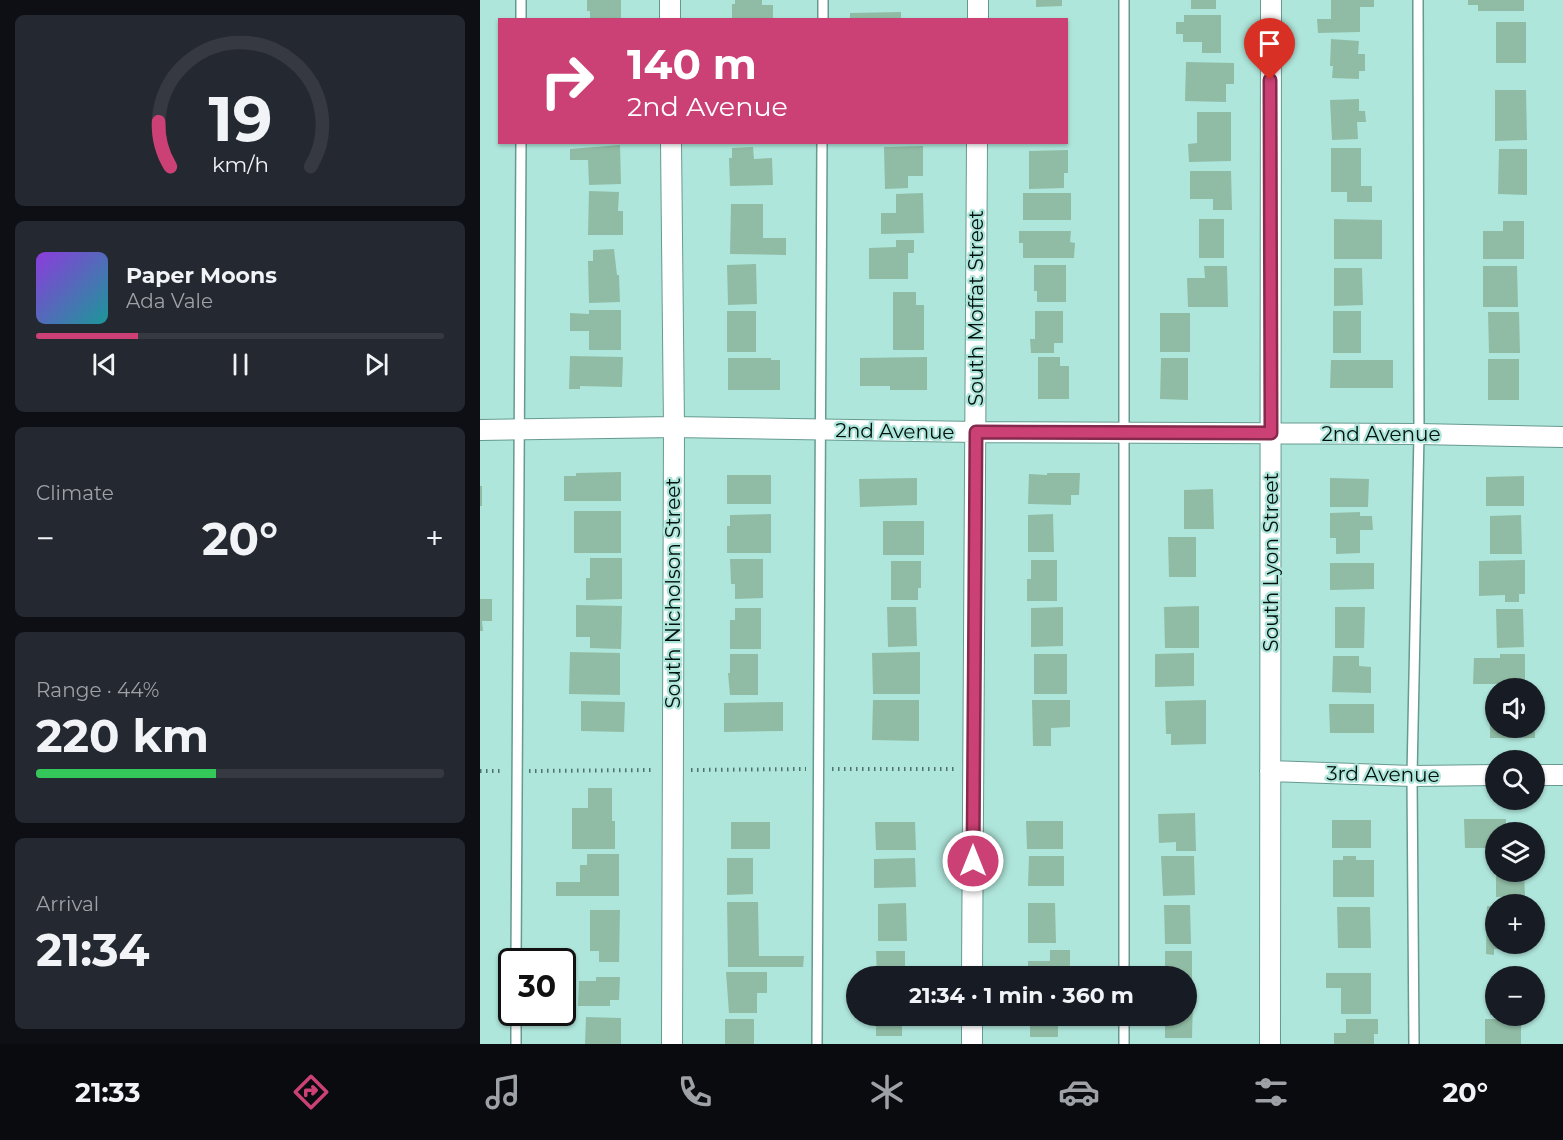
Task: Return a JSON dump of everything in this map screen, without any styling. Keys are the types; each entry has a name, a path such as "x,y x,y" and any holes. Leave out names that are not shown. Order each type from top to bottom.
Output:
{"street":[{"path":"670,0 670,18"},
{"path":"978,0 978,18"},
{"name":"South Lyon Street","path":"1270,0 1270,1044"},
{"name":"South Nicholson Street","path":"671,144 674,427 672,1044"},
{"name":"South Moffat Street","path":"972,966 977,144"},
{"name":"2nd Avenue","path":"480,430 674,427 1563,437"},
{"name":"3rd Avenue","path":"1270,771 1412,776 1485,775"},
{"path":"1545,775 1563,775"},
{"path":"972,1026 972,1044"}],"lane":[{"path":"521,0 521,18"},
{"path":"823,18 824,0"},
{"path":"1124,0 1124,966"},
{"path":"1414,1044 1412,776 1419,434 1418,0"},
{"path":"516,948 521,144"},
{"path":"818,1044 822,144"},
{"path":"516,1026 516,1044"},
{"path":"1124,1026 1124,1044"}],"path":[{"path":"480,771 673,770"}],"building":[{"path":"587,0 621,0 621,18 590,18 590,11 587,11"},
{"path":"735,0 762,0 762,5 773,5 773,18 732,18 732,4 735,4"},
{"path":"1036,0 1062,0 1062,6 1036,7"},
{"path":"1191,0 1216,0 1216,9 1191,9"},
{"path":"1331,0 1374,0 1374,7 1360,7 1360,32 1318,33 1317,19 1331,19"},
{"path":"1468,0 1524,0 1524,11 1478,11 1478,5 1468,5"},
{"path":"901,12 901,18 850,18 850,13"},
{"path":"1184,15 1221,15 1221,53 1202,53 1202,42 1183,42 1183,34 1176,34 1176,22 1184,22"},
{"path":"1496,22 1526,22 1526,63 1496,63"},
{"path":"1331,39 1359,41 1358,54 1365,54 1365,71 1359,71 1359,79 1332,78"},
{"path":"1186,62 1234,63 1234,84 1226,84 1226,102 1185,101"},
{"path":"1495,90 1526,90 1527,140 1495,141"},
{"path":"1359,99 1359,111 1365,111 1366,122 1357,122 1358,139 1332,140 1330,100"},
{"path":"1197,112 1231,112 1231,161 1189,162 1188,144 1197,143"},
{"path":"620,145 621,184 589,185 588,160 570,160 570,149"},
{"path":"923,146 923,176 908,176 908,188 885,189 884,147"},
{"path":"753,147 754,159 772,158 773,185 730,186 729,158 732,158 732,148"},
{"path":"1331,148 1361,148 1361,186 1372,186 1372,202 1347,202 1347,192 1331,192"},
{"path":"1499,149 1527,149 1527,195 1498,194"},
{"path":"1068,150 1068,173 1064,173 1064,188 1029,189 1029,151"},
{"path":"1190,171 1231,171 1232,210 1213,210 1213,199 1190,199"},
{"path":"589,191 619,192 618,211 623,211 623,235 588,235"},
{"path":"923,193 924,233 881,234 881,213 896,213 896,194"},
{"path":"1023,193 1071,193 1071,220 1023,220"},
{"path":"731,204 763,204 763,238 786,238 786,255 730,254"},
{"path":"1199,219 1224,219 1224,258 1199,258"},
{"path":"1334,219 1382,220 1382,259 1334,259"},
{"path":"1503,221 1524,221 1524,259 1483,259 1483,231 1503,231"},
{"path":"1019,231 1071,231 1070,242 1075,243 1074,258 1023,258 1023,243 1019,243"},
{"path":"896,240 914,240 914,253 908,253 908,279 869,279 869,248 896,247"},
{"path":"614,249 617,275 619,275 620,302 589,303 588,261 593,261 593,250"},
{"path":"756,264 757,304 728,305 727,265"},
{"path":"1034,265 1066,265 1066,302 1037,302 1037,291 1034,291"},
{"path":"1204,266 1227,266 1228,307 1188,307 1187,278 1205,278"},
{"path":"1483,266 1517,266 1518,307 1483,307"},
{"path":"1334,268 1362,268 1363,305 1334,306"},
{"path":"893,292 916,292 916,305 924,305 924,350 893,350"},
{"path":"589,310 621,310 621,350 589,350 589,331 570,331 570,313 589,314"},
{"path":"727,311 756,311 756,352 727,352"},
{"path":"1035,311 1063,311 1063,343 1054,343 1054,353 1031,353 1030,339 1035,339"},
{"path":"1333,311 1361,311 1361,353 1333,353"},
{"path":"1488,312 1519,312 1520,353 1489,353"},
{"path":"1160,313 1190,313 1190,352 1160,352"},
{"path":"570,356 623,357 622,387 580,386 580,389 569,389"},
{"path":"927,357 927,390 890,390 890,386 860,386 860,358"},
{"path":"1038,357 1060,357 1060,366 1069,366 1069,399 1038,399"},
{"path":"728,358 780,360 780,390 728,390"},
{"path":"1161,358 1188,358 1188,400 1160,399"},
{"path":"1488,359 1519,359 1519,400 1488,400"},
{"path":"1331,360 1393,360 1393,388 1330,388"},
{"path":"621,472 621,501 564,501 564,476 576,476 576,473"},
{"path":"1047,473 1080,473 1079,495 1071,495 1071,505 1028,504 1029,474 1047,475"},
{"path":"727,475 771,475 771,504 727,504"},
{"path":"1524,476 1524,506 1486,506 1486,477"},
{"path":"917,478 917,505 860,507 859,479"},
{"path":"1330,478 1369,479 1368,507 1330,507"},
{"path":"480,486 482,486 482,506 480,506"},
{"path":"1213,489 1214,529 1184,529 1184,490"},
{"path":"574,511 621,511 621,553 574,553"},
{"path":"1360,512 1360,516 1372,516 1373,530 1360,530 1360,553 1336,554 1336,538 1330,538 1330,513"},
{"path":"771,514 771,553 727,553 727,526 730,526 730,515"},
{"path":"1053,514 1054,552 1028,552 1028,515"},
{"path":"1521,515 1522,554 1490,554 1490,516"},
{"path":"883,521 924,521 924,555 883,555"},
{"path":"1168,537 1196,537 1196,577 1169,577"},
{"path":"590,558 622,558 622,599 586,600 586,578 590,578"},
{"path":"730,559 763,559 763,598 735,599 735,584 731,584"},
{"path":"1031,560 1057,560 1057,601 1027,601 1027,579 1031,579"},
{"path":"1525,560 1525,594 1519,594 1519,602 1505,602 1505,595 1479,596 1479,561"},
{"path":"891,561 921,561 921,588 918,588 918,600 891,600"},
{"path":"1330,563 1374,563 1374,589 1330,590"},
{"path":"480,599 492,599 492,621 482,621 483,631 480,631"},
{"path":"576,605 622,606 621,649 590,648 590,637 576,637"},
{"path":"1199,606 1199,648 1165,648 1164,607"},
{"path":"887,607 916,607 917,646 888,647"},
{"path":"1063,607 1063,646 1031,647 1031,608"},
{"path":"1335,607 1365,607 1364,648 1335,648"},
{"path":"735,608 761,608 761,649 730,649 730,620 735,620"},
{"path":"1496,609 1523,609 1524,647 1497,648"},
{"path":"570,652 620,653 620,695 569,694"},
{"path":"920,652 920,694 873,694 872,653"},
{"path":"1194,653 1194,686 1155,687 1155,654"},
{"path":"730,654 758,654 758,695 730,695 728,673 730,673"},
{"path":"1034,654 1067,654 1067,694 1034,694"},
{"path":"1500,654 1525,654 1525,678 1485,678 1485,684 1473,684 1474,658 1500,658"},
{"path":"1333,656 1359,656 1359,666 1371,667 1371,693 1332,692"},
{"path":"873,700 919,700 919,741 872,740"},
{"path":"1032,700 1070,700 1070,727 1051,728 1051,746 1033,746"},
{"path":"1206,700 1206,744 1171,745 1171,734 1166,734 1165,701"},
{"path":"581,701 625,702 624,732 581,731"},
{"path":"783,702 783,731 724,732 724,703"},
{"path":"1329,704 1374,704 1374,733 1330,733"},
{"path":"588,788 612,788 615,849 572,849 572,808 588,808"},
{"path":"1195,813 1196,851 1176,851 1176,842 1159,843 1158,814"},
{"path":"1464,819 1506,819 1506,822 1485,822 1485,848 1465,848"},
{"path":"1332,820 1371,820 1371,848 1332,848"},
{"path":"1026,821 1063,821 1063,849 1027,849"},
{"path":"731,822 770,822 770,849 731,849"},
{"path":"875,822 915,822 916,850 876,850"},
{"path":"587,854 619,854 619,896 556,896 556,882 580,882 580,865 587,865"},
{"path":"1029,856 1064,856 1064,886 1028,886"},
{"path":"1161,856 1194,856 1195,895 1163,896"},
{"path":"1343,856 1356,856 1356,860 1374,860 1374,897 1333,897 1333,860 1343,860"},
{"path":"727,858 753,858 753,894 727,895"},
{"path":"915,858 916,887 874,888 874,859"},
{"path":"1496,882 1524,882 1525,894 1496,894"},
{"path":"727,902 758,902 759,956 804,956 803,967 728,967"},
{"path":"906,903 907,941 878,941 878,904"},
{"path":"1028,903 1055,903 1056,943 1028,943"},
{"path":"1164,905 1190,905 1191,944 1165,944"},
{"path":"1337,907 1370,907 1371,948 1338,948"},
{"path":"590,910 620,910 619,962 599,962 599,951 590,951"},
{"path":"1050,950 1070,950 1070,966 1028,966 1028,961 1050,961"},
{"path":"876,951 905,951 905,966 877,966"},
{"path":"1165,951 1192,951 1192,966 1165,966"},
{"path":"726,972 767,972 767,993 757,993 757,1013 729,1013"},
{"path":"1326,973 1371,973 1371,1014 1341,1014 1341,988 1326,988"},
{"path":"596,977 620,977 619,1000 610,1000 610,1006 578,1006 579,981 596,981"},
{"path":"586,1017 621,1018 621,1044 585,1044"},
{"path":"725,1019 754,1019 754,1044 725,1044"},
{"path":"1346,1019 1378,1019 1378,1034 1374,1034 1374,1044 1334,1044 1334,1033 1346,1033"},
{"path":"876,1026 902,1026 902,1036 876,1036"},
{"path":"1030,1026 1058,1026 1058,1037 1030,1037"},
{"path":"1165,1026 1192,1026 1192,1038 1165,1038"},
{"path":"1485,1026 1521,1026 1521,1044 1485,1044"}],"route":[{"path":"973,861 976,432 1271,433 1270,80"}]}
